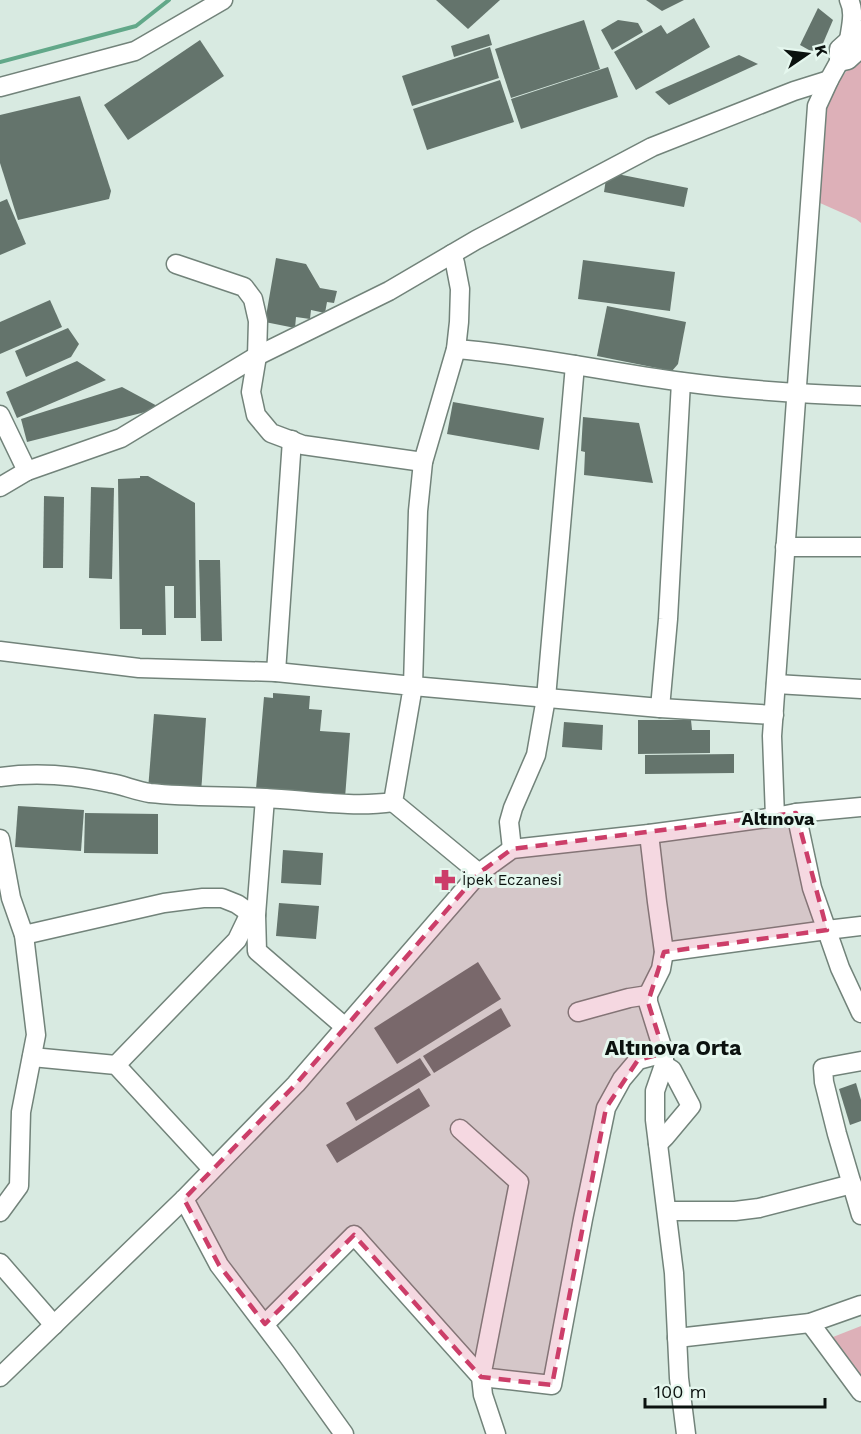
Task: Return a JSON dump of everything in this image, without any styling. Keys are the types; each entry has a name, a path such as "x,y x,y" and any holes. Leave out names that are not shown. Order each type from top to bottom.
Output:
{"street":[{"path":"0,87 135,51 223,0"},
{"path":"775,817 772,736 817,106 839,62 848,60 857,39 849,0"},
{"path":"0,487 27,471 121,438 257,356 389,291 452,254 652,147 794,91 829,80"},
{"path":"393,802 413,686 418,511 423,462 456,349 459,322 460,290 452,254"},
{"path":"176,264 244,287 253,299 258,321 257,356 251,392 256,415 272,433 303,445 423,462"},
{"path":"456,349 491,352 681,382 796,394 861,396"},
{"path":"512,849 509,822 536,755 546,698 575,365"},
{"path":"660,708 668,619 681,382"},
{"path":"0,415 27,471"},
{"path":"276,672 292,440"},
{"path":"785,547 861,547"},
{"path":"0,651 139,668 276,672 660,708 774,715"},
{"path":"776,684 861,688"},
{"path":"0,777 18,774 55,775 109,782 147,793 374,805 393,802 479,873"},
{"path":"265,798 253,914 257,951 345,1027"},
{"path":"0,1377 184,1199 296,1084 479,873 512,849 650,834 796,813 861,807"},
{"path":"796,813 812,888 840,968 861,1013"},
{"path":"650,834 664,952 661,969 648,995 648,1002 664,1059 691,1106 658,1144"},
{"path":"0,839 10,898 24,935 36,1035 21,1112 19,1186 0,1212"},
{"path":"24,935 164,903 203,898 222,898 253,914"},
{"path":"116,1065 237,940 253,914"},
{"path":"664,952 861,926"},
{"path":"578,1012 648,995"},
{"path":"32,1056 116,1065 212,1169"},
{"path":"664,1059 656,1091 655,1120 674,1273 679,1378 686,1434"},
{"path":"265,1324 354,1235 481,1377 552,1385 606,1108 622,1079 639,1060 664,1059"},
{"path":"861,1061 823,1068 824,1082 861,1215"},
{"path":"460,1129 519,1182 481,1377 483,1395 496,1434"},
{"path":"666,1211 735,1211 759,1208 852,1184"},
{"path":"184,1199 219,1265 265,1324 344,1434"},
{"path":"0,1263 54,1325"},
{"path":"677,1338 810,1323 861,1305"},
{"path":"810,1323 861,1392"}],"highlighted area":[{"path":"796,813 827,930 664,952 648,1002 664,1053 638,1060 606,1108 552,1385 481,1377 354,1235 265,1324 219,1265 184,1199 296,1084 479,873 512,849"}],"shaded area":[{"path":"861,58 861,223 820,203 818,190 819,109 853,62"},
{"path":"861,1326 861,1380 831,1341 833,1337"}],"building":[{"path":"436,0 500,0 468,29"},
{"path":"646,0 684,0 662,11"},
{"path":"818,8 833,20 818,55 800,45"},
{"path":"694,18 710,47 636,90 614,52 661,25 667,34"},
{"path":"584,20 600,69 511,98 495,49"},
{"path":"618,20 638,23 643,32 612,50 601,30"},
{"path":"489,34 492,45 454,57 451,46"},
{"path":"200,40 224,76 128,140 104,105"},
{"path":"490,47 499,78 412,106 402,76"},
{"path":"739,55 758,64 669,105 655,92"},
{"path":"608,67 618,97 521,129 511,99"},
{"path":"500,80 514,122 427,150 413,109"},
{"path":"80,96 111,191 109,199 18,220 0,163 0,115"},
{"path":"607,172 688,188 684,207 604,192"},
{"path":"7,199 26,244 0,255 0,202"},
{"path":"276,258 306,264 320,288 337,291 334,303 327,302 325,313 311,310 310,319 296,317 295,328 265,322"},
{"path":"583,260 675,272 670,311 578,299"},
{"path":"50,300 62,327 0,354 0,322"},
{"path":"607,306 686,322 678,364 672,371 597,356"},
{"path":"68,328 79,344 71,357 26,377 15,351"},
{"path":"77,361 106,380 17,418 6,392"},
{"path":"122,387 161,408 27,442 21,419"},
{"path":"453,402 544,418 539,450 447,434"},
{"path":"583,417 639,423 653,483 584,475 585,452 581,451"},
{"path":"140,476 148,476 195,503 196,618 174,618 174,586 165,586 166,635 142,635 142,629 120,629 118,479 140,478"},
{"path":"91,487 114,488 112,579 89,578"},
{"path":"44,496 64,497 63,568 43,568"},
{"path":"199,560 220,560 222,641 201,641"},
{"path":"273,693 310,696 309,709 322,710 320,731 350,733 345,798 256,789 264,697 273,698"},
{"path":"154,714 206,718 201,794 148,790"},
{"path":"638,720 691,720 692,730 710,730 710,753 638,754"},
{"path":"564,722 603,725 602,750 562,747"},
{"path":"734,754 734,773 645,774 645,755"},
{"path":"18,806 84,810 81,851 15,847"},
{"path":"85,813 158,814 158,854 84,853"},
{"path":"283,850 323,853 321,885 281,883"},
{"path":"279,903 319,906 316,939 276,936"},
{"path":"478,962 501,999 397,1064 374,1028"},
{"path":"501,1008 511,1026 434,1073 423,1056"},
{"path":"420,1058 431,1075 356,1121 346,1103"},
{"path":"856,1083 861,1100 861,1121 850,1125 839,1089"},
{"path":"419,1088 430,1106 337,1163 326,1145"}],"waterway":[{"path":"0,62 136,26 169,0"}],"place":[{"name":"İpek Eczanesi","path":"445,880"}],"district":[{"name":"Altınova","path":"778,818"},
{"name":"Altınova Orta","path":"673,1047"}]}
